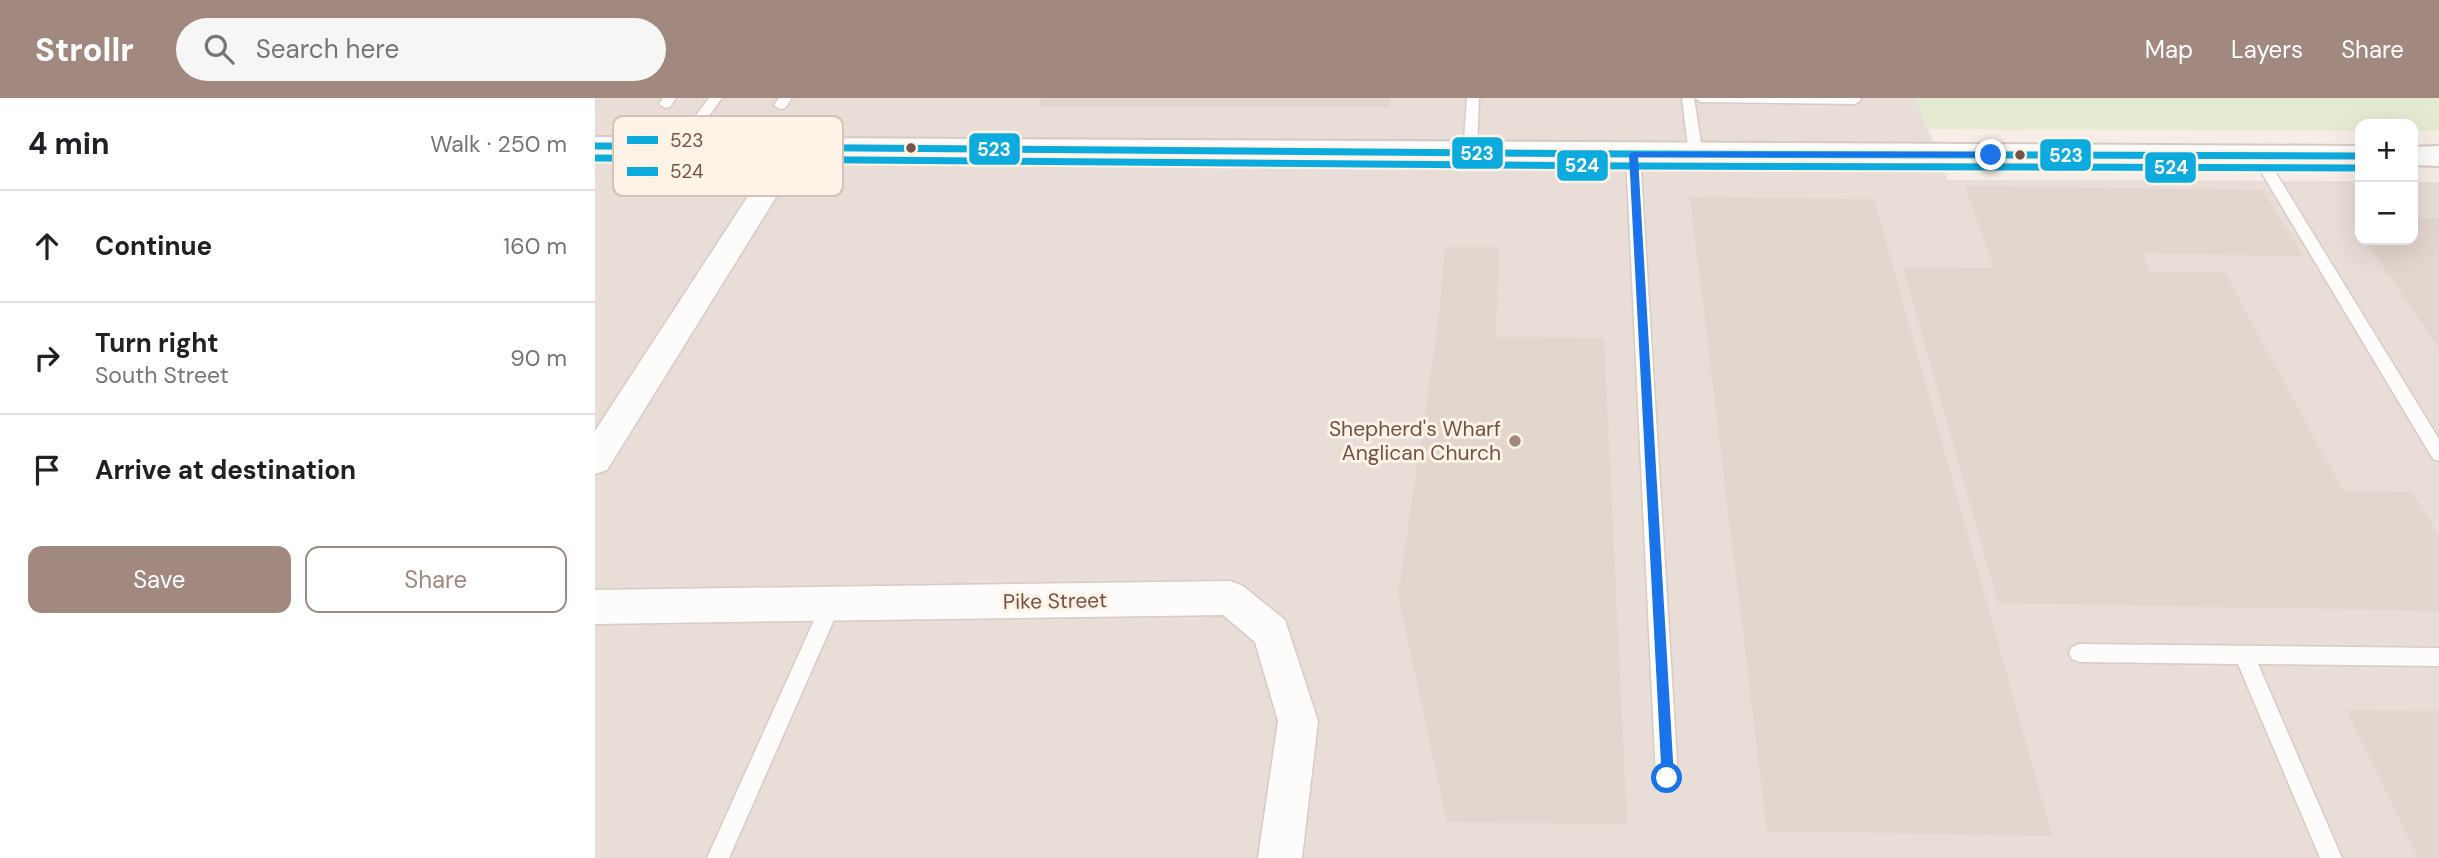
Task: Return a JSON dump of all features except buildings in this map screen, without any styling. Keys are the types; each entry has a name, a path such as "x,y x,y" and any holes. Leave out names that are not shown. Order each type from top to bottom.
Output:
{"street":[{"path":"595,146 613,146"},
{"path":"843,147 1633,155 2355,156"},
{"path":"2418,156 2439,156"},
{"path":"595,460 763,196"},
{"name":"Pike Street","path":"595,607 1230,598 1271,632 1298,721 1280,858"}],"lane":[{"path":"702,116 716,98"},
{"path":"1470,153 1473,98"},
{"path":"1688,98 1696,155"},
{"path":"1701,98 1855,100"},
{"path":"1633,155 1667,778"},
{"path":"2258,155 2439,454"},
{"path":"718,858 831,604"},
{"path":"2079,653 2439,657"},
{"path":"2244,655 2331,858"}],"shaded area":[{"path":"595,98 1916,98 1947,180 2355,181 2355,245 2418,245 2418,182 2439,182 2439,858 595,858"}],"green space":[{"path":"1916,98 2439,98 2439,131 2418,131 2418,119 2355,119 2355,131 1927,129"}],"transit line":[{"name":"523","path":"595,146 613,146"},
{"name":"523","path":"843,148 2355,156"},
{"name":"524","path":"595,158 613,158"},
{"name":"524","path":"843,160 2355,168"}],"place":[{"name":"Shepherd's Wharf Anglican Church","path":"1515,441"}],"route":[{"path":"1667,778 1633,155 1991,155"}]}
